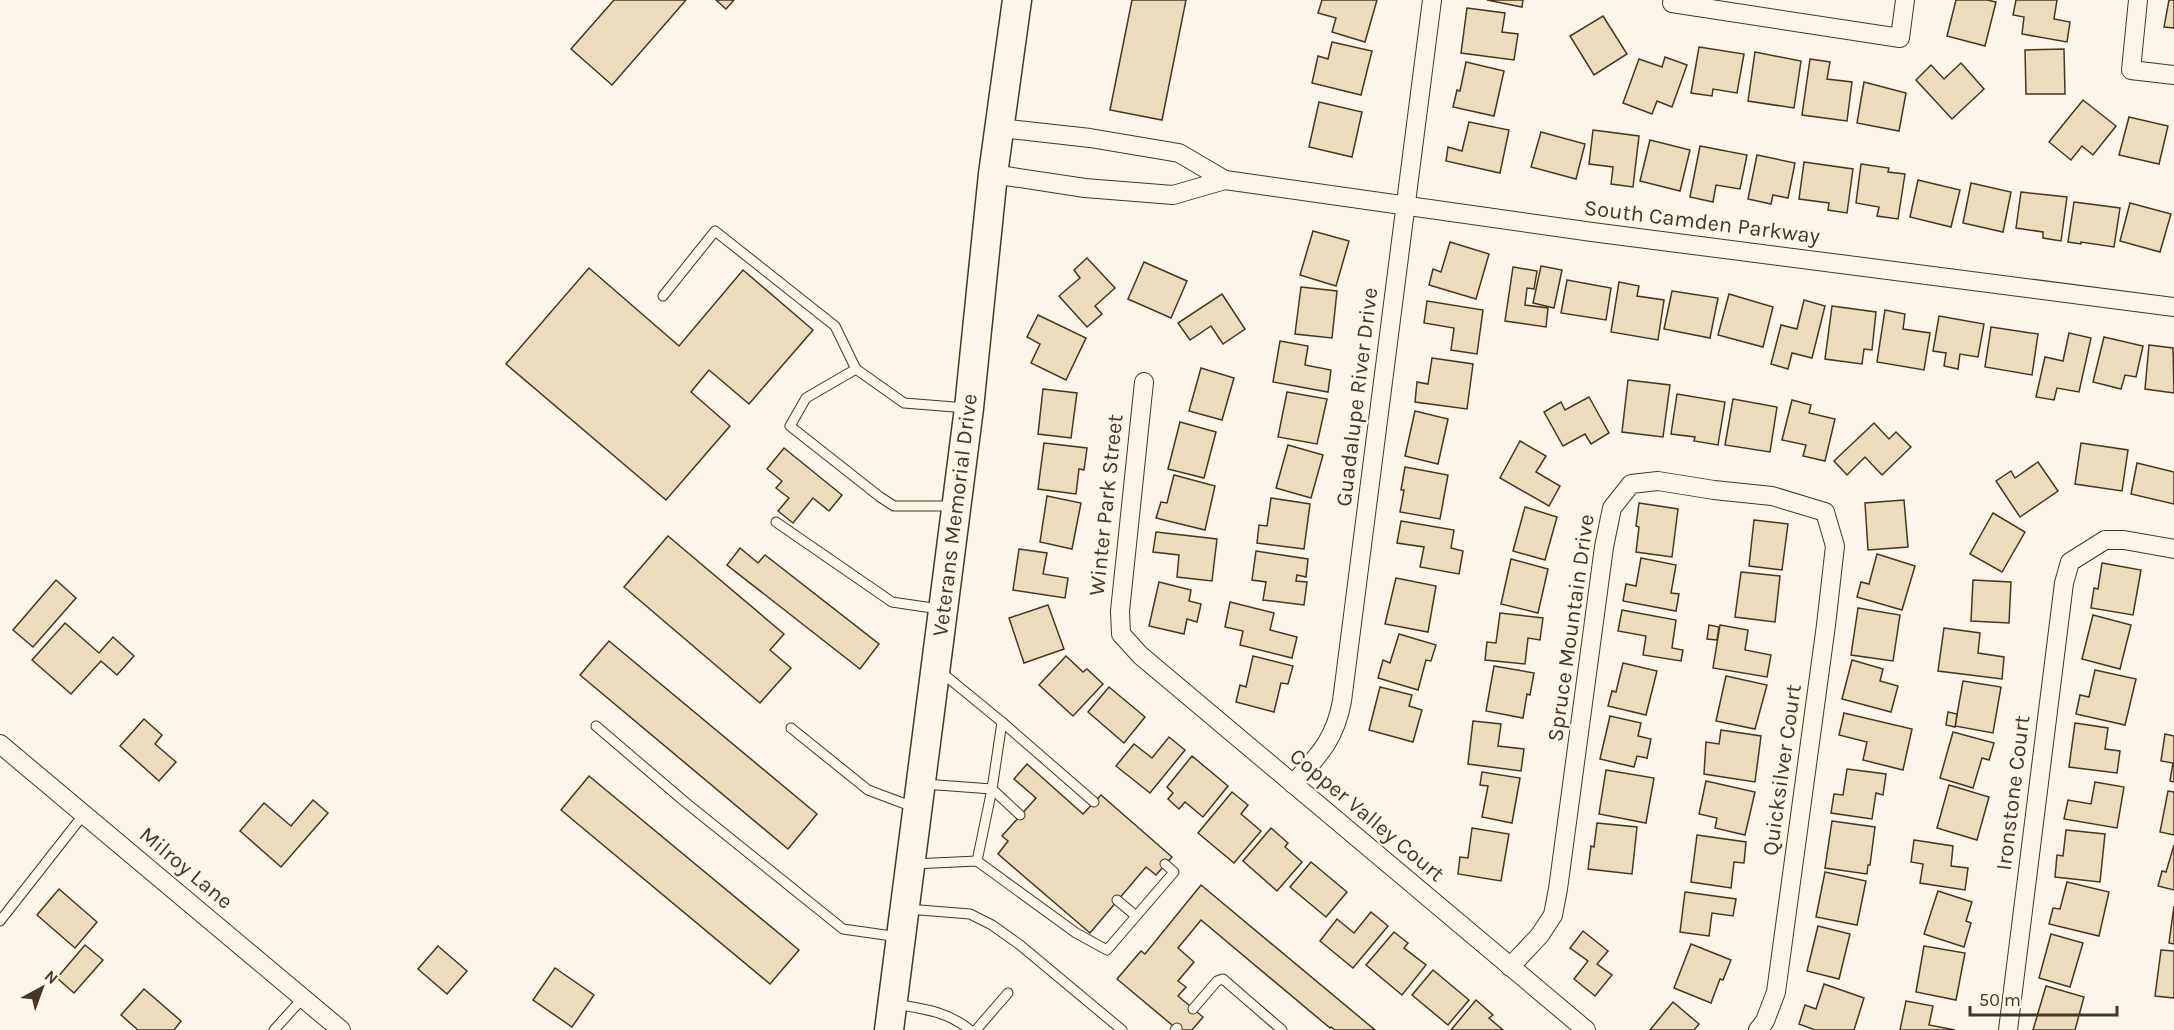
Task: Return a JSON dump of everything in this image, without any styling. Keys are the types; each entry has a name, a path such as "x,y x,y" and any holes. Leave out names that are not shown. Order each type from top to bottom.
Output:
{"main road":[{"name":"Veterans Memorial Drive","path":"891,1017 944,610 969,408 993,174 1017,0"}],"street":[{"name":"Guadalupe River Drive","path":"1293,784 1325,748 1339,720 1432,0"},
{"path":"1672,1 1900,38 1905,0"},
{"path":"2138,0 2131,70 2174,75"},
{"name":"South Camden Parkway","path":"1000,128 1090,138 1179,153 1225,180 1406,207 2174,307"},
{"name":"South Camden Parkway","path":"993,174 1085,188 1173,195 1225,180"},
{"name":"Winter Park Street","path":"1121,633 1119,610 1144,382"},
{"name":"Spruce Mountain Drive","path":"1510,967 1540,935 1553,915 1604,547 1612,508 1631,484 1658,481 1772,496 1825,512"},
{"name":"Quicksilver Court","path":"1758,1030 1765,1021 1776,992 1826,625 1835,546 1825,512"},
{"name":"Ironstone Court","path":"2008,1030 2064,583 2070,562 2105,540 2124,540 2174,549"},
{"name":"Copper Valley Court","path":"1121,633 1140,655 1586,1030"},
{"name":"Milroy Lane","path":"0,744 341,1030"}],"lane":[{"path":"663,296 715,231 835,326 856,369 904,403 969,408"},
{"path":"856,369 806,398 790,426 894,506 956,506"},
{"path":"776,522 892,602 944,610"},
{"path":"936,669 1002,722 1094,802"},
{"path":"977,861 992,789 1002,722"},
{"path":"596,726 685,802 843,929 901,938"},
{"path":"791,728 868,790 919,796 992,789 1020,815"},
{"path":"0,921 84,814"},
{"path":"910,864 977,861 1076,933 1107,950 1174,872 1165,864"},
{"path":"1117,900 1136,916"},
{"path":"904,909 970,914 992,925 1020,945 1122,1030"},
{"path":"1193,1009 1217,981 1223,979 1282,1030"},
{"path":"976,1030 1008,993"},
{"path":"274,1030 303,998"},
{"path":"891,1017 937,1011 962,1023 970,1030"}],"building":[{"path":"614,0 686,0 612,85 571,49"},
{"path":"716,0 734,0 726,9"},
{"path":"1132,0 1186,0 1162,120 1110,110"},
{"path":"1322,0 1377,0 1365,42 1332,32 1336,18 1318,13"},
{"path":"1487,0 1523,0 1522,7"},
{"path":"1956,0 1996,2 1985,46 1947,36"},
{"path":"2016,0 2057,0 2054,19 2070,22 2067,42 2022,34 2024,17 2013,15"},
{"path":"2169,0 2174,0 2174,28 2164,27"},
{"path":"1467,8 1505,13 1502,32 1518,34 1514,60 1461,53"},
{"path":"1603,16 1627,54 1594,75 1570,36"},
{"path":"1332,42 1372,51 1361,95 1312,83 1318,56 1328,59"},
{"path":"1699,47 1744,54 1737,93 1713,89 1712,96 1691,93"},
{"path":"2064,49 2065,94 2026,94 2025,50"},
{"path":"1755,52 1801,61 1794,108 1748,101"},
{"path":"1665,57 1687,65 1672,107 1657,101 1652,114 1623,103 1639,59 1662,67"},
{"path":"1810,59 1830,62 1827,79 1852,82 1847,121 1802,115"},
{"path":"1466,62 1504,71 1494,116 1453,107 1457,90 1460,91"},
{"path":"1961,63 1984,89 1952,119 1916,80 1931,65 1944,79"},
{"path":"1864,82 1906,93 1899,131 1857,123"},
{"path":"2083,100 2116,126 2093,155 2082,146 2071,160 2049,142"},
{"path":"1319,102 1362,112 1352,157 1309,147"},
{"path":"2129,117 2168,126 2159,164 2119,155"},
{"path":"1469,122 1509,130 1500,173 1446,161 1448,147 1462,151"},
{"path":"1593,130 1639,136 1633,187 1611,184 1613,167 1589,164"},
{"path":"1541,132 1585,144 1576,179 1531,167"},
{"path":"1650,140 1690,150 1680,191 1640,181"},
{"path":"1700,146 1747,155 1740,189 1716,185 1713,202 1690,197"},
{"path":"1757,155 1795,163 1788,198 1773,195 1771,204 1748,199"},
{"path":"1804,162 1853,169 1847,213 1828,210 1829,203 1799,199"},
{"path":"1861,164 1889,168 1888,172 1905,174 1898,219 1877,216 1879,207 1856,203"},
{"path":"1918,180 1960,190 1951,227 1910,217"},
{"path":"1971,183 2011,192 2003,232 1963,223"},
{"path":"2021,192 2067,197 2061,241 2043,238 2043,232 2016,228"},
{"path":"2074,202 2120,208 2114,247 2068,242"},
{"path":"2130,203 2171,214 2160,252 2120,241"},
{"path":"1313,231 1349,241 1336,286 1300,275"},
{"path":"1450,242 1489,254 1476,299 1429,285 1433,269 1441,272"},
{"path":"1087,258 1115,288 1095,306 1102,314 1087,327 1059,296 1080,278 1074,270"},
{"path":"1144,262 1187,281 1171,318 1128,299"},
{"path":"1541,266 1562,270 1554,308 1533,303"},
{"path":"1513,267 1537,271 1534,289 1527,288 1525,305 1548,308 1546,327 1505,321"},
{"path":"589,268 679,346 743,270 813,330 749,404 709,370 691,392 730,426 666,500 506,364"},
{"path":"1567,280 1611,288 1606,320 1561,313"},
{"path":"1619,282 1639,286 1637,296 1664,300 1658,340 1611,332"},
{"path":"1301,287 1337,291 1332,338 1295,334"},
{"path":"1672,291 1718,298 1710,338 1664,329"},
{"path":"1222,294 1245,329 1223,344 1211,326 1190,340 1178,323"},
{"path":"1729,294 1773,307 1763,347 1718,335"},
{"path":"1804,300 1825,306 1812,358 1792,353 1788,369 1771,364 1781,325 1797,329"},
{"path":"1427,301 1483,310 1477,354 1451,350 1454,328 1424,323"},
{"path":"1832,306 1876,312 1872,350 1864,349 1862,364 1825,359"},
{"path":"1885,310 1905,314 1903,329 1930,333 1924,370 1877,362"},
{"path":"1038,315 1086,338 1066,380 1031,363 1040,344 1027,337"},
{"path":"1939,316 1984,324 1978,357 1960,354 1958,369 1944,366 1946,353 1933,351"},
{"path":"1991,327 2038,334 2032,375 1985,367"},
{"path":"2069,333 2091,338 2079,392 2057,388 2054,400 2036,397 2045,357 2063,361"},
{"path":"2104,337 2143,346 2136,377 2125,375 2121,389 2093,382"},
{"path":"1280,341 1308,346 1305,365 1331,370 1328,392 1273,382"},
{"path":"2149,345 2173,348 2174,393 2145,389"},
{"path":"1432,358 1473,364 1467,409 1415,402 1417,382 1428,384"},
{"path":"1201,368 1234,378 1222,420 1189,411"},
{"path":"1628,380 1670,385 1663,437 1622,432"},
{"path":"1043,389 1077,393 1071,438 1038,434"},
{"path":"1287,392 1327,399 1317,444 1278,437"},
{"path":"1677,394 1725,402 1718,445 1694,441 1695,437 1671,434"},
{"path":"1589,397 1609,433 1591,444 1585,434 1563,446 1544,412 1561,402 1565,410"},
{"path":"1733,399 1777,407 1770,452 1725,445"},
{"path":"1792,400 1811,405 1809,413 1835,419 1825,461 1803,456 1806,445 1782,440"},
{"path":"1415,411 1448,419 1438,464 1405,456"},
{"path":"1180,422 1216,432 1204,478 1168,469"},
{"path":"1874,423 1889,439 1896,432 1911,447 1882,475 1865,457 1847,475 1834,461"},
{"path":"1520,441 1546,456 1536,472 1560,486 1549,506 1500,478"},
{"path":"1044,443 1087,448 1084,470 1079,469 1076,494 1038,489"},
{"path":"2081,443 2128,450 2122,491 2075,484"},
{"path":"1288,445 1323,455 1311,498 1276,488"},
{"path":"784,448 842,495 829,511 813,498 793,523 778,511 789,498 776,488 782,481 767,469"},
{"path":"2038,462 2058,491 2020,517 1996,481 2011,471 2015,478"},
{"path":"2137,463 2174,472 2174,504 2131,494"},
{"path":"1405,467 1448,475 1440,519 1400,512"},
{"path":"1174,475 1215,486 1205,530 1156,518 1161,502 1167,503"},
{"path":"1047,496 1081,503 1072,549 1040,542"},
{"path":"1271,498 1310,504 1304,549 1257,543 1259,525 1267,526"},
{"path":"1904,500 1908,547 1868,550 1865,503"},
{"path":"1639,503 1678,509 1672,557 1636,552"},
{"path":"1525,507 1557,517 1545,560 1513,551"},
{"path":"1993,513 2025,532 2002,572 1970,554"},
{"path":"1754,520 1788,524 1782,570 1749,566"},
{"path":"1401,521 1454,530 1451,548 1463,551 1459,574 1420,567 1424,547 1397,543"},
{"path":"1156,532 1217,539 1212,581 1177,577 1179,555 1153,552"},
{"path":"668,536 784,634 770,650 791,668 760,703 624,587"},
{"path":"740,548 758,563 765,555 879,644 860,669 727,565"},
{"path":"1019,549 1047,553 1043,574 1068,578 1065,598 1013,590"},
{"path":"1256,551 1308,559 1306,577 1297,575 1296,581 1307,582 1304,605 1263,600 1266,582 1252,580"},
{"path":"1877,554 1915,566 1902,610 1857,597 1861,582 1869,584"},
{"path":"1641,558 1676,565 1671,593 1679,594 1676,611 1623,601 1626,584 1636,586"},
{"path":"1511,559 1548,569 1538,613 1501,604"},
{"path":"2102,563 2141,570 2133,615 2091,608 2094,588 2098,589"},
{"path":"1741,572 1780,576 1775,622 1735,617"},
{"path":"1396,578 1436,586 1428,632 1385,624"},
{"path":"56,580 76,598 33,647 13,630"},
{"path":"1973,580 2011,582 2009,623 1971,621"},
{"path":"1159,582 1191,590 1189,601 1201,604 1197,622 1187,619 1184,634 1149,626"},
{"path":"1230,602 1274,613 1270,630 1297,637 1292,658 1240,645 1243,631 1225,627"},
{"path":"1048,605 1064,649 1024,663 1009,618"},
{"path":"1858,608 1900,615 1893,661 1851,655"},
{"path":"1622,610 1676,620 1672,648 1683,650 1681,661 1643,655 1646,636 1618,631"},
{"path":"1500,613 1543,618 1540,640 1528,638 1525,664 1485,660 1487,642 1496,643"},
{"path":"2093,615 2131,625 2120,669 2082,659"},
{"path":"65,623 99,653 113,637 134,656 117,675 101,661 71,694 32,660"},
{"path":"1709,625 1719,627 1717,640 1707,639"},
{"path":"1720,625 1748,630 1745,650 1771,655 1767,677 1713,668"},
{"path":"1944,628 1980,633 1978,653 2004,657 2002,679 1938,671"},
{"path":"1399,634 1436,645 1431,661 1426,660 1418,690 1378,678 1383,660 1390,663"},
{"path":"609,641 817,814 788,849 580,675"},
{"path":"1066,656 1083,672 1087,669 1103,684 1073,716 1039,685"},
{"path":"1253,656 1293,666 1288,684 1281,683 1274,712 1236,702 1240,685 1246,687"},
{"path":"1852,660 1883,669 1880,681 1898,686 1891,712 1842,699"},
{"path":"1623,663 1657,671 1646,715 1608,706 1612,691 1616,692"},
{"path":"1494,666 1534,673 1530,695 1527,694 1523,718 1486,711"},
{"path":"2095,670 2136,679 2125,725 2076,714 2080,695 2089,697"},
{"path":"1726,676 1767,685 1755,729 1716,721"},
{"path":"1963,681 2001,687 1993,733 1955,726"},
{"path":"1109,687 1145,717 1124,743 1088,712"},
{"path":"1380,687 1412,695 1409,706 1422,710 1413,742 1369,730"},
{"path":"1948,712 1957,714 1955,727 1946,725"},
{"path":"1844,713 1912,729 1903,770 1863,760 1867,742 1839,735"},
{"path":"1610,716 1641,723 1638,736 1651,739 1647,758 1637,756 1634,767 1600,759"},
{"path":"144,719 162,735 155,744 176,762 159,781 120,746"},
{"path":"1473,721 1501,724 1498,746 1524,749 1521,771 1468,764"},
{"path":"2075,723 2108,728 2105,749 2120,751 2117,773 2069,767"},
{"path":"1721,730 1761,736 1755,782 1704,774 1706,742 1719,744"},
{"path":"1953,732 1994,743 1989,760 1982,758 1973,788 1940,778"},
{"path":"2165,734 2174,736 2174,782 2170,781 2173,763 2161,761"},
{"path":"1169,737 1185,750 1150,793 1116,766 1134,744 1152,758"},
{"path":"1192,756 1228,786 1203,817 1185,802 1179,809 1168,799 1173,793 1167,787"},
{"path":"1027,764 1083,814 1101,795 1172,857 1156,875 1146,867 1090,933 998,854 1008,841 1002,836 1036,798 1014,779"},
{"path":"1847,769 1886,774 1883,795 1876,793 1872,819 1831,813 1834,794 1843,795"},
{"path":"1606,770 1654,778 1646,823 1599,814"},
{"path":"1482,772 1520,778 1512,823 1482,817 1488,786 1480,785"},
{"path":"589,776 799,950 770,984 561,810"},
{"path":"1706,781 1755,792 1745,835 1715,828 1717,818 1699,814"},
{"path":"2095,782 2124,787 2117,828 2064,819 2068,800 2091,804"},
{"path":"1949,785 1989,797 1977,840 1937,828"},
{"path":"2168,791 2174,792 2174,835 2160,832"},
{"path":"1232,792 1248,805 1241,814 1261,831 1234,863 1198,833"},
{"path":"313,800 328,813 281,867 240,831 264,803 291,826"},
{"path":"1832,821 1875,827 1867,874 1825,868"},
{"path":"1597,823 1637,827 1632,874 1588,869"},
{"path":"1271,828 1288,843 1285,847 1302,862 1277,891 1243,861"},
{"path":"1472,828 1509,834 1501,881 1458,874 1460,857 1468,858"},
{"path":"2066,830 2105,834 2100,882 2055,877 2057,855 2063,856"},
{"path":"1697,835 1746,842 1744,863 1734,862 1731,888 1691,882"},
{"path":"1914,840 1953,846 1951,866 1968,868 1965,890 1920,883 1923,864 1911,862"},
{"path":"2174,845 2174,890 2158,886 2162,871 2166,872"},
{"path":"1311,862 1347,892 1326,917 1290,887"},
{"path":"1825,872 1866,881 1857,925 1816,917"},
{"path":"2067,882 2109,892 2099,936 2049,924 2053,908 2060,909"},
{"path":"1201,885 1375,1030 1330,1028 1201,920 1178,948 1194,962 1178,981 1186,987 1178,996 1203,1017 1192,1030 1178,1030 1117,979 1141,951 1145,954"},
{"path":"59,889 97,922 75,948 37,915"},
{"path":"1938,891 1972,902 1966,921 1971,923 1964,947 1924,934"},
{"path":"1685,892 1736,899 1733,916 1712,913 1709,936 1680,932"},
{"path":"2174,906 2174,944 2169,943"},
{"path":"1371,912 1388,926 1353,968 1320,941 1337,919 1354,933"},
{"path":"1818,926 1850,934 1839,979 1807,971"},
{"path":"1583,931 1608,951 1597,964 1612,975 1595,996 1574,979 1588,961 1570,948"},
{"path":"1394,932 1408,943 1404,948 1426,965 1402,995 1366,965"},
{"path":"2051,934 2083,943 2070,987 2039,978"},
{"path":"1691,944 1731,960 1723,980 1720,979 1711,1003 1674,988"},
{"path":"85,945 103,960 74,993 57,978"},
{"path":"438,946 467,971 447,994 418,969"},
{"path":"1924,946 1965,953 1956,1000 1916,992"},
{"path":"2161,950 2174,951 2174,998 2155,996"},
{"path":"555,968 594,995 572,1027 533,1000"},
{"path":"1433,970 1469,1000 1448,1025 1412,995"},
{"path":"1824,984 1864,998 1854,1030 1815,1030 1799,1024 1805,1005 1816,1009"},
{"path":"2046,986 2084,997 2075,1030 2033,1030"},
{"path":"144,989 181,1021 174,1030 138,1030 121,1015"},
{"path":"1476,1000 1493,1015 1489,1018 1503,1030 1451,1030"},
{"path":"1906,1001 1933,1006 1929,1025 1955,1030 1900,1030"},
{"path":"1673,1002 1699,1024 1694,1030 1650,1030"}]}
